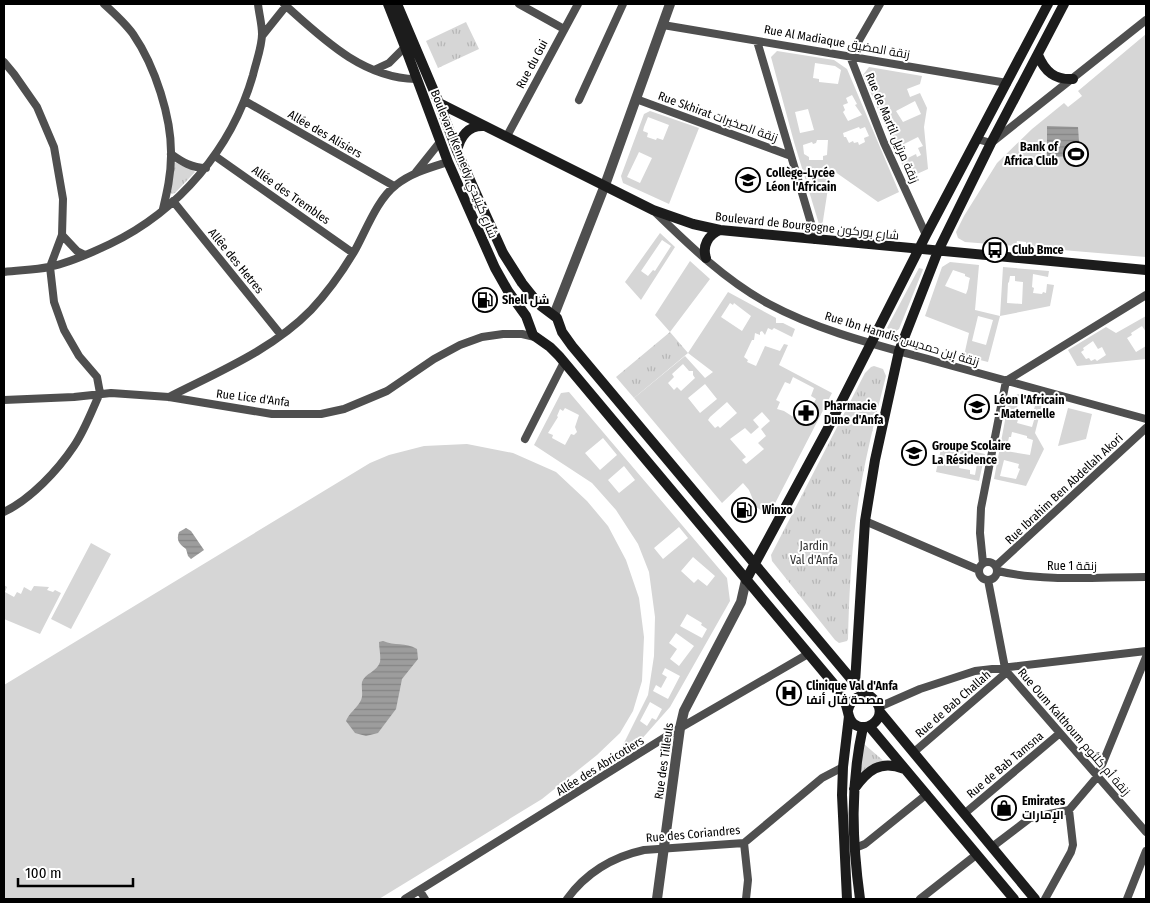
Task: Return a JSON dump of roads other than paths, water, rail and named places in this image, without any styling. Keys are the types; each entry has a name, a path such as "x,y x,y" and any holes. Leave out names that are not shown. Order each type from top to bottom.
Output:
{"main road":[{"name":"Boulevard Kennedy شارع كينيدي","path":"388,4 439,103 457,151 511,266 534,298 552,314"},
{"name":"Boulevard Kennedy شارع كينيدي","path":"397,4 410,46 416,79 448,162 495,268 508,291 526,316 530,326"},
{"path":"746,580 826,432 926,235 1048,4"},
{"path":"855,683 864,521 875,460 899,351 938,251 991,143 1064,4"},
{"path":"1038,55 1042,65 1052,75 1061,79 1073,79"},
{"name":"Boulevard de Bourgogne شارع بوركون","path":"439,103 653,210 693,224 720,230 816,240 1146,270"},
{"path":"457,151 460,140 468,130 475,126 487,126"},
{"path":"706,258 705,249 708,240 720,230"},
{"path":"1014,899 906,770 866,727 854,724 833,683 564,362 550,347 538,339 530,326 537,314 543,312 552,314 558,320 560,328 572,346 855,683 875,700 879,710 1035,899"},
{"path":"538,339 549,341 554,339 558,335 560,328"},
{"path":"847,899 842,813 843,767 848,713 851,702 857,697 871,697"},
{"path":"860,899 855,848 854,790 856,761 866,727 876,721 879,710"},
{"path":"854,790 867,773 876,768 892,766 906,770"}],"street":[{"path":"104,4 132,34 153,71 164,102 171,154 170,173 163,209"},
{"path":"4,272 50,267 85,255 123,237 173,201 206,168 228,135 244,101 256,64 262,36 258,4"},
{"path":"520,4 564,29"},
{"name":"Rue du Gui","path":"507,136 578,4"},
{"path":"579,100 623,4"},
{"path":"552,314 604,185 670,4"},
{"path":"850,56 880,4"},
{"path":"262,36 285,5 348,57 396,78 416,79"},
{"path":"977,139 991,143 1146,20"},
{"name":"Rue Al Madiaque زنقة المضيق","path":"663,24 1007,82"},
{"path":"758,40 816,240"},
{"path":"374,70 389,63 410,46"},
{"name":"Rue de Martil زنقة مرتيل","path":"850,56 884,143 926,235"},
{"path":"4,62 30,96 49,134 58,162 63,199 62,235 50,267 54,302 64,330 79,356 97,377 100,393 80,436 51,475 31,494 5,513"},
{"name":"Rue Skhirat زنقة الصخيرات","path":"636,99 791,156"},
{"name":"Allée des Alisiers","path":"244,101 394,186"},
{"path":"415,173 440,142"},
{"path":"171,154 189,165 197,168 206,168"},
{"name":"Allée des Trembles","path":"215,156 353,253"},
{"path":"169,397 245,359 297,323 312,309 330,286 353,253 376,210 394,186 415,173 448,162"},
{"name":"Allêe des Hetres","path":"173,201 281,335"},
{"name":"Rue Ibn Hamdis زنقة إبن حمديس","path":"653,210 739,285 770,304 815,325 871,344 1146,419"},
{"path":"62,235 77,251 85,255"},
{"path":"983,562 989,561 997,569 996,576 988,580 981,576 979,570 983,562 980,533 981,508 1006,381 1146,295"},
{"name":"Rue Lice d'Anfa","path":"4,400 74,397 111,393 169,397 272,414 320,414 344,408 387,391 434,359 460,345 482,337 522,334 538,339"},
{"path":"525,439 564,362"},
{"name":"Rue Ibrahim Ben Abdellah Akori","path":"997,569 1146,428"},
{"path":"864,521 979,570"},
{"name":"Rue 1 زنقة","path":"997,569 1015,575 1048,577 1146,577"},
{"name":"Rue des Tilleuls","path":"657,899 680,728 688,704 741,602 746,580"},
{"name":"Rue Oum Kalthoum زنقة أم كلثوم","path":"988,580 1006,670 1146,832"},
{"path":"879,710 911,692 975,671 1006,670 1146,652"},
{"name":"Allée des Abricotiers","path":"405,899 680,728 808,654"},
{"path":"992,847 1030,818 1069,810 1097,777 1146,656"},
{"name":"Rue de Bab Challah","path":"914,752 1006,670"},
{"name":"Rue de Bab Tamsna","path":"964,814 1060,733"},
{"name":"Rue des Coriandres","path":"567,899 580,883 602,866 632,852 744,844 822,778 843,767"},
{"path":"855,848 865,844 927,794"},
{"path":"1045,899 1073,845 1069,810"},
{"path":"744,844 748,880 746,899"},
{"path":"1127,899 1146,851"},
{"path":"920,899 976,855"},
{"path":"420,891 425,899"}],"place":[{"name":"Bank of Africa Club","path":"1076,154"},
{"name":"Collège-Lycée Léon l'Africain","path":"748,180"},
{"name":"Club Bmce","path":"995,250"},
{"name":"Shell شل","path":"485,300"},
{"name":"Léon l'Africain - Maternelle","path":"977,407"},
{"name":"Pharmacie Dune d'Anfa","path":"806,413"},
{"name":"Groupe Scolaire La Résidence","path":"914,453"},
{"name":"Winxo","path":"744,510"},
{"name":"Clinique Val d'Anfa مصحة ڤال أنفا","path":"789,693"},
{"name":"Emirates الإمارات","path":"1004,808"}],"park label":[{"name":"Jardin Val d'Anfa","path":"814,553"}]}
